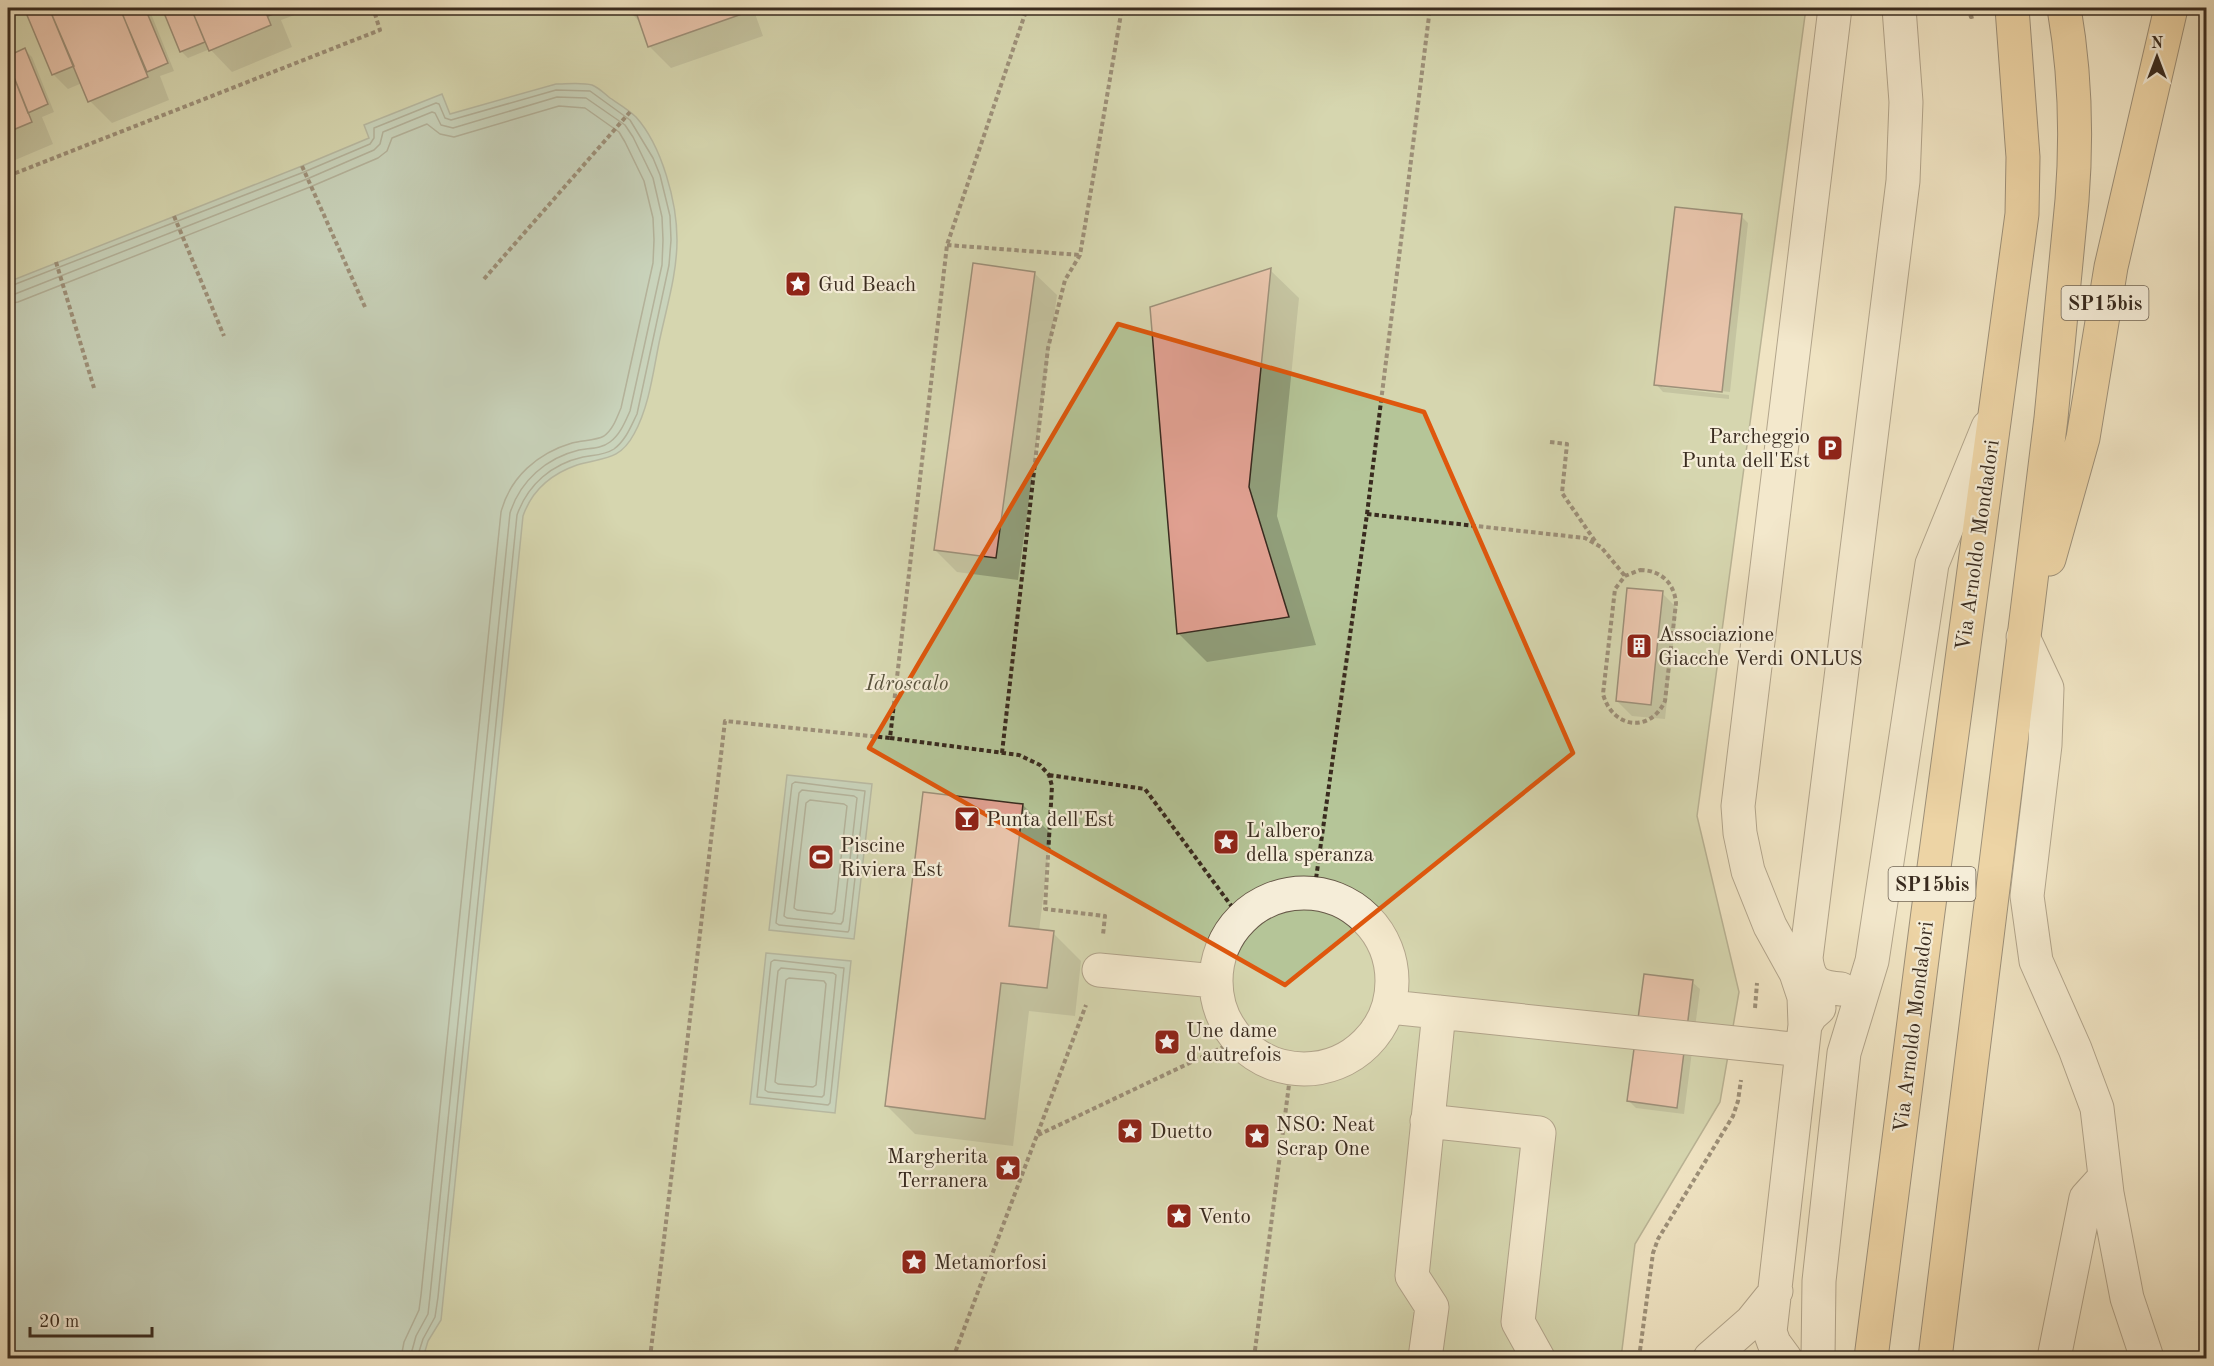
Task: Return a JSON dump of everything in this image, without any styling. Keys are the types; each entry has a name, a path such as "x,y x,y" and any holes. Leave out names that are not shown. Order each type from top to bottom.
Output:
{"highway":[{"name":"SP15bis","path":"1995,409 2022,214 2023,192 2021,121 2012,8"},
{"name":"SP15bis","path":"1935,1359 2051,418 2074,164 2074,102 2064,8"},
{"name":"SP15bis","path":"2028,594 2049,559 2083,438 2111,267 2171,8"},
{"name":"Via Arnoldo Mondadori","path":"1871,1359 1995,409"}],"street":[{"path":"1774,1350 1776,1291 1803,1037 1804,997 1796,973 1770,926 1748,871 1740,833 1738,806 1835,8"},
{"path":"1841,989 1826,988 1816,984 1806,958 1903,181 1906,102 1899,8"},
{"path":"1818,1359 1819,1281 1844,1053 1872,961 1932,564 1995,409"},
{"path":"2023,637 2048,688 2045,745 2027,896 2036,961 2076,1049 2097,1108 2105,1177 2127,1298 2145,1353 2175,1359"},
{"path":"1314,893 1344,902 1369,920 1386,946 1393,976 1389,1007 1379,1030 1362,1048 1341,1062 1316,1069 1291,1069 1262,1059 1238,1040 1225,1023 1217,1003 1215,981 1218,958 1226,937 1240,919 1262,903 1287,894 1314,893"},
{"path":"1803,1037 1811,1015 1872,961"},
{"path":"1099,970 1215,981"},
{"path":"1389,1007 1750,1044 1803,1037"},
{"path":"1425,1359 1432,1307 1412,1276 1439,1012"},
{"path":"1427,1121 1539,1133 1518,1322 1538,1359"},
{"path":"2054,1359 2086,1198 2105,1177"},
{"path":"1710,1359 1750,1322 1776,1291"}],"path":[{"path":"8,176 380,30 374,8"},
{"path":"890,738 947,245 1027,8"},
{"path":"1002,753 1048,348 1065,280 1080,255 1122,8"},
{"path":"1314,893 1367,514 1430,8"},
{"path":"1968,8 1971,17"},
{"path":"484,279 630,112"},
{"path":"302,166 365,307"},
{"path":"174,216 224,336"},
{"path":"947,245 1080,255"},
{"path":"56,262 94,388"},
{"path":"1550,442 1567,444 1562,493 1595,542 1625,576"},
{"path":"1367,514 1585,538 1595,542"},
{"path":"1640,570 1655,572 1668,581 1675,595 1665,700 1662,708 1651,719 1636,723 1614,715 1605,702 1604,694 1613,597 1615,589 1625,576 1640,570"},
{"path":"650,1359 725,721 890,738 1020,755 1031,759 1049,775 1052,786 1045,909 1105,916 1099,970 953,1359"},
{"path":"1049,775 1145,789 1240,919"},
{"path":"1038,1135 1238,1040"},
{"path":"1638,1359 1653,1253 1659,1239 1733,1116 1750,1044"},
{"path":"1254,1359 1291,1069"}],"highlighted area":[{"path":"1118,324 1424,412 1573,753 1285,985 869,748"}],"green space":[{"name":"Idroscalo","path":"8,8 1806,8 1697,816 1739,992 1720,1102 1635,1244 1621,1358 8,1358"}],"water":[{"path":"556,84 594,86 633,114 645,129 660,159 671,192 677,253 650,390 634,434 616,454 577,465 551,478 537,491 523,516 441,1320 428,1341 423,1358 8,1358 8,282 369,138 364,125 442,94 450,114"},
{"name":"Piscine Riviera Est","path":"787,775 872,784 854,939 769,930"},
{"path":"766,953 851,961 835,1113 750,1104"}],"building":[{"path":"24,8 49,8 74,66 52,75"},
{"path":"49,8 120,8 148,77 88,102"},
{"path":"129,8 145,8 168,63 147,72 121,11"},
{"path":"162,8 191,8 205,42 180,52"},
{"path":"191,8 264,8 271,25 209,51"},
{"path":"264,8 290,8 268,16"},
{"path":"624,8 740,8 742,14 648,47 637,15 630,14"},
{"path":"25,48 48,104 28,113 8,62 8,56"},
{"path":"8,62 32,122 8,132"},
{"path":"1675,207 1742,214 1722,392 1654,385"},
{"path":"973,263 1035,272 996,558 934,550"},
{"path":"1271,268 1249,487 1289,617 1177,634 1150,307"},
{"name":"Associazione Giacche Verdi ONLUS","path":"1627,588 1663,591 1651,705 1616,701"},
{"path":"923,792 1023,804 1009,926 1054,931 1047,988 1001,983 985,1119 885,1106"},
{"path":"1644,974 1693,980 1677,1108 1627,1101"}],"place":[{"name":"Gud Beach","path":"798,284"},
{"name":"Parcheggio Punta dell'Est","path":"1830,448"},
{"name":"Associazione Giacche Verdi ONLUS","path":"1639,646"},
{"name":"Punta dell'Est","path":"967,819"},
{"name":"L'albero della speranza","path":"1226,842"},
{"name":"Piscine Riviera Est","path":"821,857"},
{"name":"Une dame d'autrefois","path":"1167,1042"},
{"name":"Duetto","path":"1130,1131"},
{"name":"NSO: Neat Scrap One","path":"1257,1136"},
{"name":"Margherita Terranera","path":"1008,1168"},
{"name":"Vento","path":"1179,1216"},
{"name":"Metamorfosi","path":"914,1262"}]}
